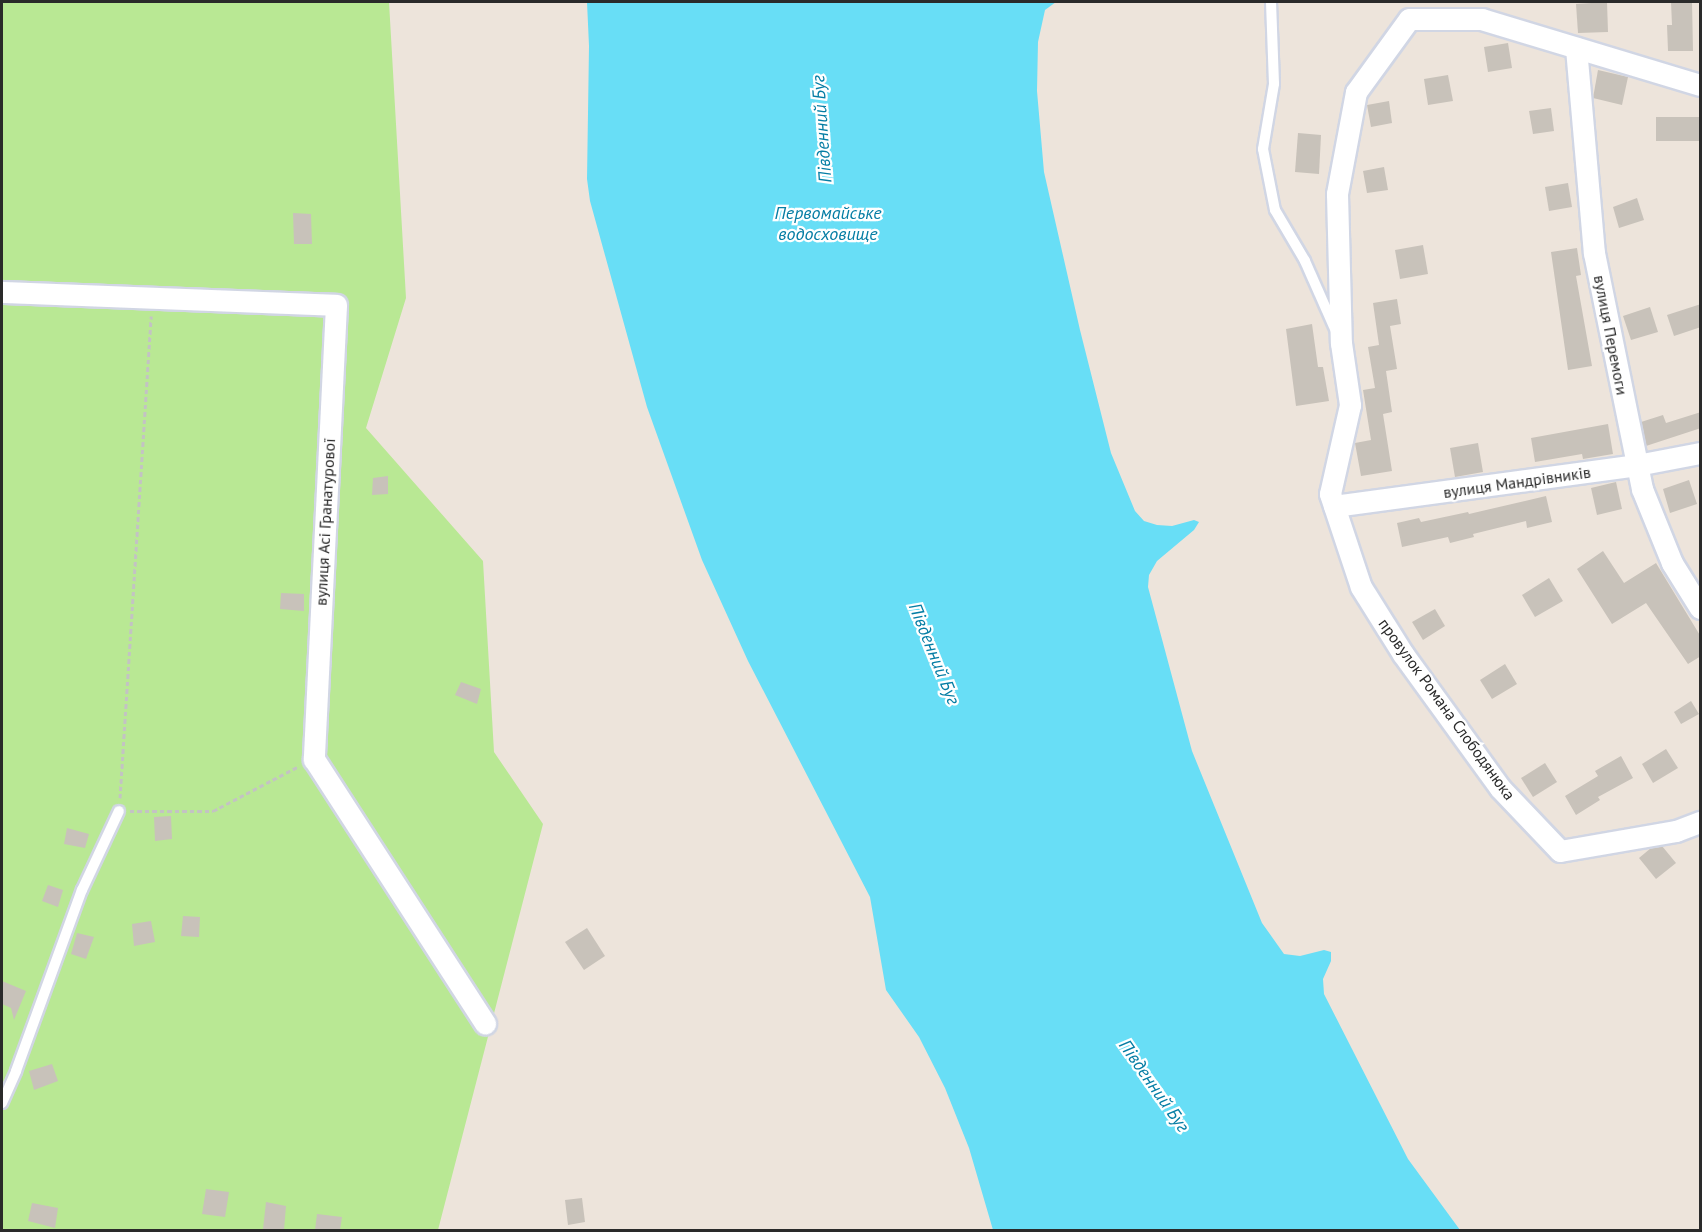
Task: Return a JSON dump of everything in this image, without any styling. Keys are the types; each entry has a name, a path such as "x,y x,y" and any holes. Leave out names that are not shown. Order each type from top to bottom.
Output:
{"street":[{"name":"провулок Романа Слободянюка","path":"1701,85 1482,19 1409,20 1356,92 1337,194 1341,343 1350,405 1330,494 1361,588 1403,654 1500,788 1560,850 1676,831 1701,822"},
{"name":"вулиця Перемоги","path":"1576,48 1594,253 1642,489 1672,563 1701,608"},
{"name":"вулиця Асі Гранатурової","path":"2,292 336,305 314,759"},
{"name":"вулиця Мандрівників","path":"1334,506 1637,465 1701,453"},
{"path":"314,759 485,1023"}],"lane":[{"path":"1271,2 1274,84 1263,149 1275,210 1305,261 1341,343"},
{"path":"2,1103 16,1071 82,890 119,811"}],"path":[{"path":"152,298 119,811 213,811 314,759"}],"green space":[{"path":"2,2 389,2 406,298 366,428 483,561 494,752 543,824 438,1230 2,1230"}],"water":[{"name":"Первомайське водосховище","path":"587,2 1056,2 1045,10 1038,42 1037,91 1044,172 1111,453 1135,511 1144,521 1172,526 1194,520 1199,522 1194,530 1157,561 1149,575 1148,587 1192,751 1262,923 1284,954 1300,956 1324,950 1331,952 1331,961 1323,979 1324,994 1408,1159 1460,1230 993,1230 969,1148 945,1088 919,1037 886,990 870,897 748,661 702,560 647,407 590,201 587,179 589,46"}],"building":[{"path":"1607,2 1608,32 1578,33 1576,4"},
{"path":"1671,2 1692,2 1693,51 1668,51 1667,25 1672,25"},
{"path":"1508,43 1512,68 1488,72 1484,47"},
{"path":"1598,70 1628,77 1622,105 1593,98"},
{"path":"1448,75 1453,101 1428,105 1424,79"},
{"path":"1389,101 1392,123 1371,127 1367,105"},
{"path":"1551,108 1554,131 1533,134 1529,111"},
{"path":"1656,117 1701,117 1701,141 1656,141"},
{"path":"1298,133 1321,135 1319,174 1295,172"},
{"path":"1384,167 1388,190 1367,193 1363,171"},
{"path":"1568,183 1572,207 1549,211 1545,187"},
{"path":"1637,198 1644,220 1619,228 1613,207"},
{"path":"293,213 311,214 312,244 294,244"},
{"path":"1423,245 1428,274 1400,279 1395,250"},
{"path":"1577,248 1581,275 1576,276 1592,366 1568,370 1551,252"},
{"path":"1397,299 1401,324 1390,326 1397,369 1386,371 1392,412 1383,414 1392,471 1361,476 1355,443 1371,440 1363,390 1375,388 1368,347 1379,345 1373,303"},
{"path":"1701,304 1701,327 1674,336 1667,315"},
{"path":"1650,307 1658,332 1631,340 1623,316"},
{"path":"1312,324 1318,367 1323,367 1329,401 1296,406 1286,329"},
{"path":"1701,412 1701,428 1646,446 1641,422 1663,415 1666,423"},
{"path":"1608,424 1613,454 1583,459 1582,454 1535,462 1531,438"},
{"path":"1478,443 1483,472 1455,477 1450,448"},
{"path":"388,476 388,494 372,495 373,478"},
{"path":"1689,480 1697,504 1670,513 1663,489"},
{"path":"1616,482 1622,509 1597,515 1591,488"},
{"path":"1546,496 1552,522 1527,528 1526,521 1473,534 1474,537 1450,543 1448,537 1402,547 1397,523 1419,518 1421,522 1468,512 1469,514"},
{"path":"1603,551 1624,583 1656,563 1701,637 1701,656 1688,664 1646,603 1612,624 1577,569"},
{"path":"1549,578 1563,601 1535,617 1522,595"},
{"path":"281,593 304,594 304,611 280,609"},
{"path":"1435,609 1445,626 1423,640 1412,622"},
{"path":"1505,664 1517,684 1492,699 1480,680"},
{"path":"461,682 481,689 477,704 455,695"},
{"path":"1691,701 1699,714 1681,724 1674,712"},
{"path":"1666,749 1678,768 1653,783 1642,764"},
{"path":"1621,756 1633,778 1598,797 1600,800 1576,815 1565,796 1598,776 1595,771"},
{"path":"1545,763 1557,782 1533,797 1521,778"},
{"path":"171,816 172,839 155,841 154,817"},
{"path":"67,828 89,834 85,848 64,844"},
{"path":"1662,846 1676,863 1656,879 1639,858 1651,848"},
{"path":"48,885 63,890 58,907 42,901"},
{"path":"183,916 200,917 199,937 181,936"},
{"path":"151,921 155,942 134,946 132,924"},
{"path":"587,928 605,956 584,970 565,942"},
{"path":"77,933 94,937 86,959 71,954"},
{"path":"2,981 26,991 14,1020 11,1008 2,1004"},
{"path":"52,1064 58,1081 34,1090 29,1071"},
{"path":"206,1189 229,1192 225,1217 202,1214"},
{"path":"582,1198 585,1222 568,1225 565,1200"},
{"path":"266,1202 286,1206 284,1230 263,1229"},
{"path":"32,1203 58,1208 55,1228 28,1221"},
{"path":"317,1214 342,1217 340,1230 315,1230"}],"water label":[{"name":"Південний Буг","path":"822,129"},
{"name":"Південний Буг","path":"934,654"},
{"name":"Південний Буг","path":"1154,1086"}]}
